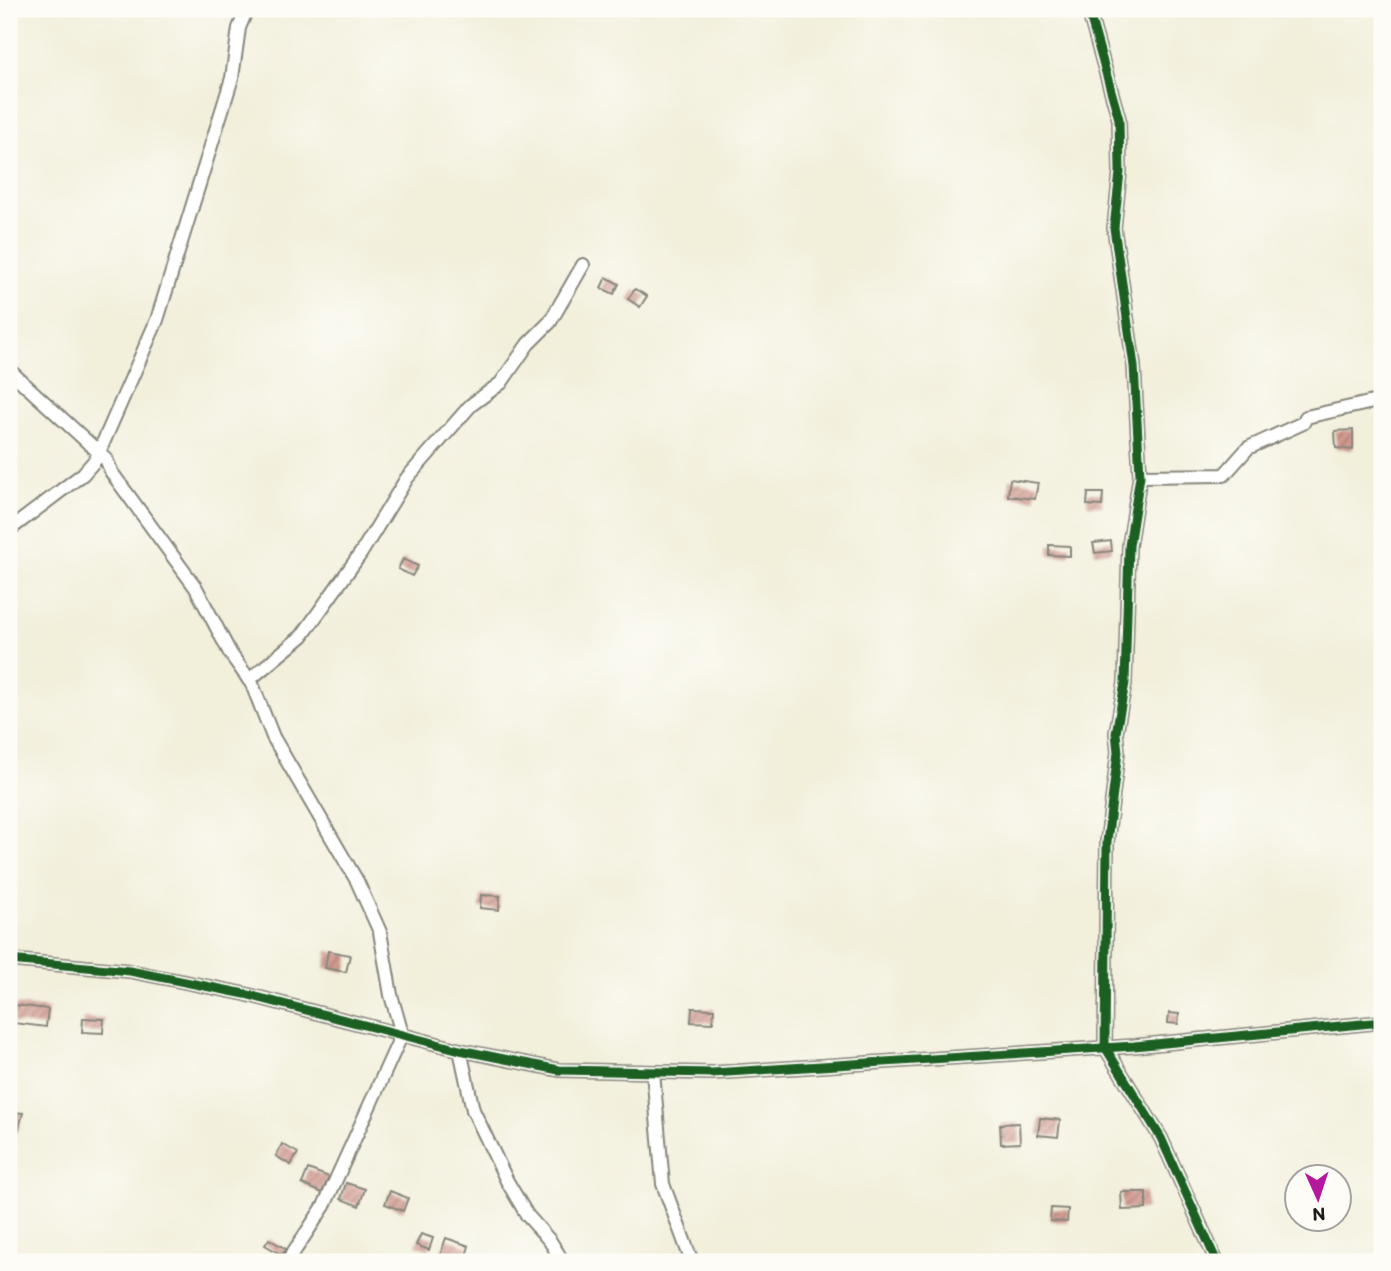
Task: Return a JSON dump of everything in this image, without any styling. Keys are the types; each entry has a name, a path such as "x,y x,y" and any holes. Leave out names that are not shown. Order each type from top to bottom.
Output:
{"street":[{"path":"9,530 83,474 99,451 157,320 232,78 239,28 247,9"},
{"path":"1088,9 1119,119 1120,172 1114,228 1132,354 1140,476 1129,546 1125,683 1116,733 1118,752 1107,842 1105,1047 1161,1138 1217,1262"},
{"path":"249,680 302,636 361,553 407,478 471,405 500,383 528,344 550,322 583,265"},
{"path":"9,370 74,433 99,451 196,588 230,653 249,680 273,737 373,914 380,932 391,995 402,1034 324,1206 287,1262"},
{"path":"1140,476 1224,475 1248,448 1298,425 1306,417 1382,400"},
{"path":"9,960 130,971 245,994 460,1050 559,1070 712,1073 1105,1047 1382,1022"},
{"path":"460,1050 473,1110 507,1181 527,1215 550,1241 563,1262"},
{"path":"653,1072 663,1184 692,1262"}],"building":[{"path":"606,277 619,284 614,294 601,288"},
{"path":"635,289 647,296 640,307 628,299"},
{"path":"1353,430 1353,450 1336,448 1335,431"},
{"path":"1010,479 1038,483 1035,499 1008,496"},
{"path":"1088,493 1103,493 1102,506 1087,505"},
{"path":"1111,541 1112,551 1095,553 1093,543"},
{"path":"1049,545 1070,546 1070,556 1049,555"},
{"path":"403,559 418,566 412,576 398,569"},
{"path":"481,895 500,896 499,910 480,908"},
{"path":"328,951 350,955 346,972 325,968"},
{"path":"15,1005 48,1009 46,1027 13,1023"},
{"path":"692,1008 714,1009 713,1023 691,1022"},
{"path":"1169,1013 1179,1014 1178,1024 1168,1023"},
{"path":"83,1018 104,1019 103,1033 82,1032"},
{"path":"9,1112 23,1113 18,1131 9,1130"},
{"path":"1040,1118 1060,1120 1058,1137 1038,1135"},
{"path":"1019,1123 1020,1143 1001,1144 1000,1124"},
{"path":"282,1144 298,1153 291,1165 276,1156"},
{"path":"308,1169 329,1177 322,1193 302,1184"},
{"path":"346,1183 365,1189 359,1206 341,1199"},
{"path":"390,1191 408,1198 403,1211 385,1204"},
{"path":"1121,1192 1146,1192 1146,1209 1122,1210"},
{"path":"1051,1208 1068,1209 1067,1222 1050,1221"},
{"path":"421,1234 433,1238 429,1250 416,1245"},
{"path":"446,1238 469,1246 464,1262 440,1255"},
{"path":"269,1239 286,1249 282,1255 265,1245"}],"cycle path":[{"path":"1088,9 1119,119 1120,172 1114,228 1134,366 1140,476 1129,546 1125,683 1116,733 1118,752 1107,842 1105,1047 1161,1138 1217,1262"},
{"path":"9,960 130,971 245,994 460,1050 559,1070 712,1073 1134,1046 1382,1022"}]}
